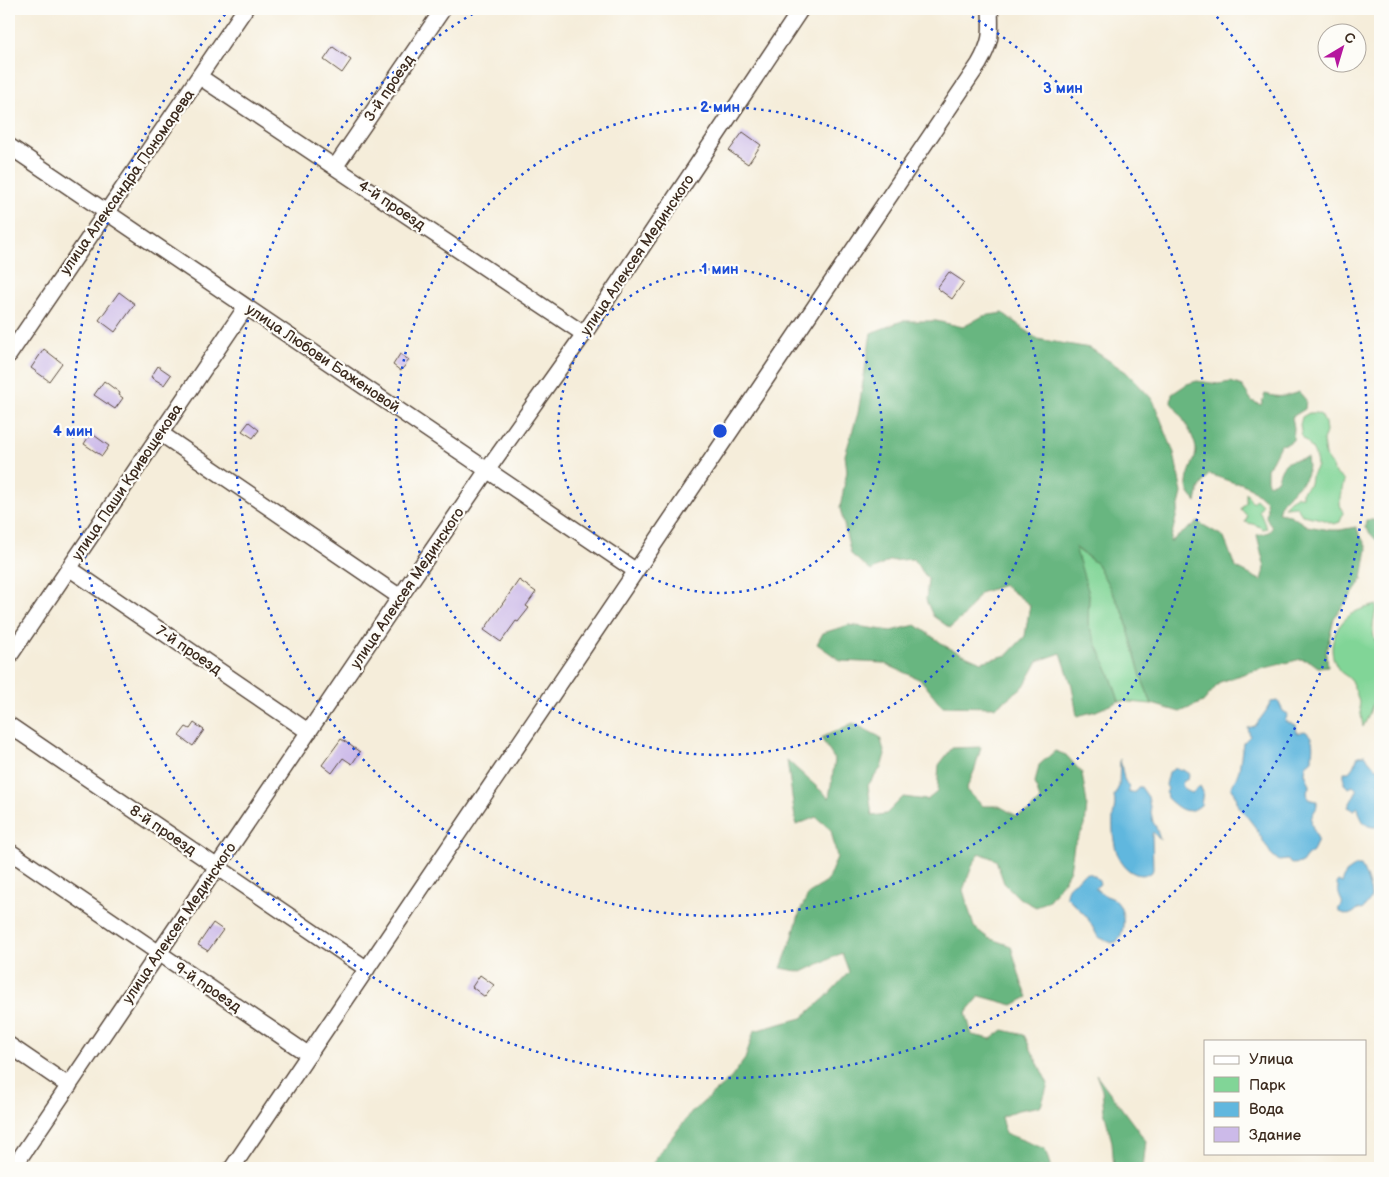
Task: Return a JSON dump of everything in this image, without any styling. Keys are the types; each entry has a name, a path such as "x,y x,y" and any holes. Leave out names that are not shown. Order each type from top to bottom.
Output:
{"street":[{"name":"улица Александра Пономарева","path":"9,355 245,9"},
{"name":"3-й проезд","path":"335,167 443,9"},
{"name":"улица Алексея Мединского","path":"13,1168 400,597 584,334 801,9"},
{"path":"232,1168 979,64 987,51 991,35 990,9"},
{"name":"4-й проезд","path":"200,77 584,334"},
{"name":"улица Любови Баженовой","path":"9,146 636,571"},
{"name":"улица Паши Кривощекова","path":"9,657 246,307"},
{"path":"160,433 400,597"},
{"name":"7-й проезд","path":"69,568 309,732"},
{"name":"8-й проезд","path":"9,725 367,969"},
{"name":"9-й проезд","path":"9,852 309,1055"},
{"path":"9,1045 69,1086"}],"green space":[{"path":"1003,313 1037,339 1090,348 1126,372 1153,400 1174,453 1182,493 1170,542 1198,522 1224,537 1235,567 1262,581 1265,568 1257,535 1269,532 1272,528 1266,517 1266,501 1251,488 1241,483 1235,483 1209,474 1199,489 1196,502 1187,488 1187,482 1196,446 1187,426 1171,403 1172,394 1187,384 1197,381 1218,384 1231,382 1242,386 1252,401 1261,405 1265,394 1282,396 1299,392 1306,400 1305,409 1292,417 1294,428 1293,440 1287,444 1280,445 1267,468 1267,480 1269,484 1278,479 1282,468 1288,462 1307,458 1307,473 1305,479 1283,501 1278,513 1290,515 1307,526 1330,530 1356,527 1367,548 1362,579 1334,618 1326,652 1328,666 1318,667 1310,661 1301,659 1249,672 1220,682 1203,702 1180,712 1152,704 1141,677 1124,614 1097,564 1075,547 1089,594 1088,624 1119,701 1096,711 1077,716 1072,686 1061,653 1038,661 1024,686 996,707 942,706 921,680 883,663 841,661 817,644 823,633 849,625 891,631 916,625 947,647 981,662 1007,655 1025,636 1030,605 1004,585 980,593 964,616 950,628 933,616 926,600 928,579 913,559 889,561 871,571 851,554 840,508 847,471 845,455 858,413 871,333 902,321 936,321 963,327 983,316"},
{"path":"1309,413 1321,415 1325,423 1326,432 1323,441 1325,455 1332,465 1333,471 1344,481 1340,497 1343,513 1340,522 1334,524 1322,519 1302,515 1296,506 1284,507 1292,499 1302,496 1302,491 1310,484 1311,477 1317,466 1316,457 1302,438 1300,425 1302,417"},
{"path":"1246,492 1252,502 1256,499 1262,505 1259,511 1267,528 1263,529 1245,522 1247,516 1241,509 1246,502"},
{"path":"1366,520 1374,520 1380,531 1380,544 1365,528"},
{"path":"1074,547 1097,564 1124,614 1141,677 1152,704 1119,701 1088,624 1089,594"},
{"path":"1377,605 1373,629 1380,656 1376,663 1380,667 1380,684 1363,727 1357,694 1348,677 1340,672 1332,654 1332,645 1337,630 1348,617 1355,612"},
{"path":"853,723 880,737 885,754 881,768 868,785 872,816 886,814 903,797 927,800 937,792 939,765 952,748 981,747 975,769 966,790 983,806 999,806 1017,816 1028,812 1040,800 1035,783 1039,765 1055,751 1066,755 1082,773 1087,804 1085,826 1074,845 1070,870 1049,900 1036,907 1019,898 1004,883 996,860 980,853 973,864 963,890 974,927 988,938 1011,946 1022,984 1028,997 1013,1005 980,996 966,1013 972,1035 991,1039 1003,1030 1024,1035 1048,1084 1041,1106 1018,1110 1001,1117 1005,1133 1045,1149 1051,1168 650,1168 660,1152 692,1112 731,1078 745,1059 754,1031 802,1018 825,998 849,972 842,953 802,972 781,968 800,911 809,893 827,882 837,857 831,830 816,817 796,825 787,760 829,798 835,760 821,738"},
{"path":"1096,1074 1146,1141 1143,1168 1114,1168 1112,1142 1104,1111 1102,1090"}],"water":[{"path":"1278,701 1283,711 1288,714 1285,721 1296,725 1297,733 1305,731 1311,737 1313,744 1312,760 1306,765 1305,773 1310,785 1307,791 1308,799 1317,801 1311,822 1318,839 1313,852 1302,863 1293,864 1287,860 1279,861 1271,854 1255,827 1238,805 1231,787 1239,770 1243,743 1250,736 1248,728 1255,726 1271,702"},
{"path":"1365,755 1375,767 1380,769 1380,820 1376,827 1368,826 1363,822 1358,807 1354,810 1348,807 1357,790 1353,786 1349,788 1344,784 1344,772 1349,772 1358,756"},
{"path":"1120,759 1129,793 1135,792 1138,787 1141,787 1148,797 1153,822 1160,840 1153,832 1153,869 1152,872 1146,874 1141,875 1130,871 1120,860 1115,846 1113,824 1114,797 1119,786"},
{"path":"1176,768 1189,774 1188,779 1182,784 1188,792 1192,793 1200,786 1203,792 1201,805 1196,809 1183,810 1167,798 1166,793 1168,789 1166,785 1169,772"},
{"path":"1356,866 1361,866 1363,869 1371,897 1369,903 1362,910 1358,909 1348,915 1340,912 1338,909 1342,902 1336,883 1338,881 1342,883 1346,873"},
{"path":"1087,873 1098,879 1100,884 1095,888 1119,904 1123,914 1123,926 1118,941 1112,943 1098,937 1087,917 1066,896 1070,885"}],"building":[{"path":"333,47 351,60 342,73 324,60"},
{"path":"743,132 761,145 748,164 729,151"},
{"path":"949,272 964,282 952,299 937,288"},
{"path":"119,292 135,304 115,332 99,320"},
{"path":"44,349 62,363 49,381 31,368"},
{"path":"400,354 409,360 401,371 393,365"},
{"path":"158,366 171,375 164,385 151,377"},
{"path":"104,381 120,393 119,395 123,398 115,409 94,395"},
{"path":"249,422 259,430 253,438 242,431"},
{"path":"91,433 109,446 102,456 84,444"},
{"path":"519,580 536,592 526,606 529,608 518,622 516,621 501,642 484,630"},
{"path":"194,723 204,730 193,746 179,736 186,727 190,729"},
{"path":"341,739 360,752 352,764 343,758 332,773 322,765"},
{"path":"213,923 223,930 208,951 198,945"},
{"path":"480,975 494,985 485,997 472,987"}]}
